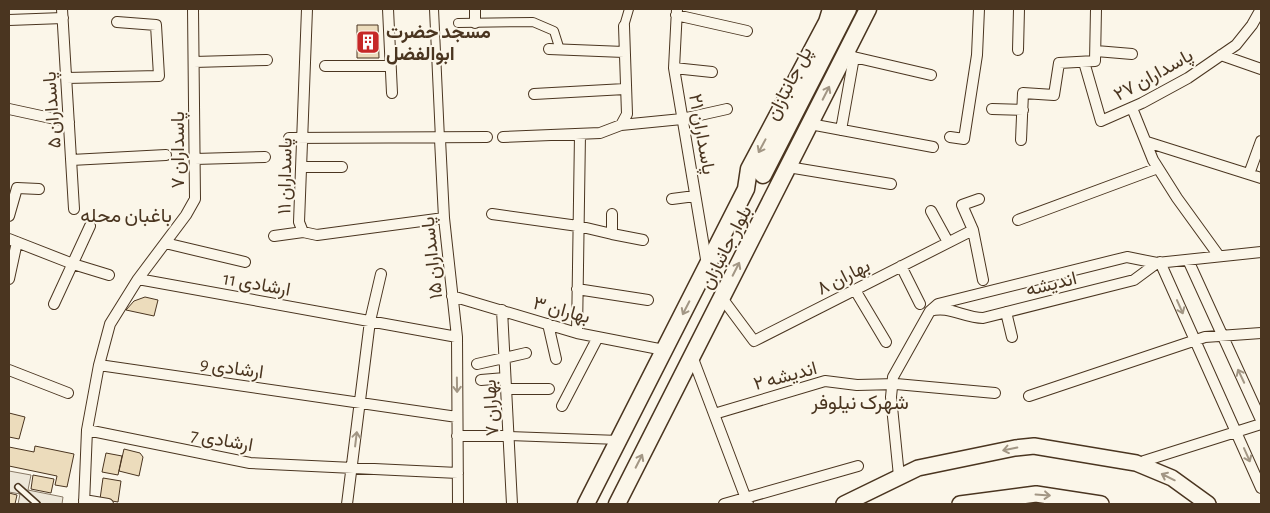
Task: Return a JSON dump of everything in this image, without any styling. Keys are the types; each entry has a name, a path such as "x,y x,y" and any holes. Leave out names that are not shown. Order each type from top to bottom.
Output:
{"highway":[{"name":"بلوار جانبازان","path":"586,504 746,189 749,169 827,22 831,9"},
{"name":"پل جانبازان","path":"763,175 848,9"},
{"name":"بلوار جانبازان","path":"617,504 810,124 849,56 868,9"}],"main road":[{"name":"بلوار جانبازان","path":"746,189 763,175"},
{"path":"844,504 899,476 927,465 1034,446 1136,463 1172,478 1208,504"},
{"path":"960,504 1036,494 1101,504"}],"street":[{"name":"پاسداران ۷","path":"84,502 87,430 98,365 110,324 138,279 195,199 193,9"},
{"name":"پاسداران ١١","path":"307,9 299,222 303,232 317,235 444,218"},
{"path":"388,9 392,93"},
{"name":"پاسداران ۱۵","path":"434,9 444,218 457,337 458,504"},
{"path":"475,9 475,23"},
{"path":"621,125 626,114 624,26 629,9"},
{"path":"950,137 964,139 977,55 979,9"},
{"path":"1018,50 1019,9"},
{"path":"1021,140 1023,93 1054,95 1059,63 1096,61 1096,9"},
{"name":"پاسداران ۲۷","path":"1084,62 1101,122 1188,78 1221,56 1236,45 1252,25 1260,9"},
{"path":"676,12 747,31"},
{"name":"پاسداران ۲۱","path":"676,12 674,68 707,265"},
{"path":"9,20 62,14"},
{"name":"پاسداران ۵","path":"62,14 74,209"},
{"path":"66,78 159,76 156,25 117,22"},
{"path":"458,23 533,22 554,31 560,50"},
{"path":"549,49 624,52"},
{"path":"1096,51 1132,54"},
{"path":"841,130 849,56 931,75"},
{"path":"1221,56 1261,69"},
{"path":"194,62 267,60"},
{"path":"325,66 390,66"},
{"path":"674,68 712,72"},
{"path":"534,94 624,89"},
{"path":"1132,108 1158,168 1219,256"},
{"path":"9,109 69,122"},
{"path":"502,137 600,133 621,125 682,119 727,109"},
{"path":"992,110 1022,110"},
{"path":"810,124 933,147"},
{"path":"577,333 580,134"},
{"path":"289,138 440,139 487,137"},
{"path":"1250,174 1261,141"},
{"path":"1146,142 1261,178"},
{"path":"71,160 166,155"},
{"path":"194,159 265,157"},
{"path":"301,167 342,167"},
{"path":"788,167 891,184"},
{"path":"1018,220 1158,168"},
{"path":"9,216 17,188 39,189"},
{"path":"672,199 696,196"},
{"path":"979,199 962,205 973,230 983,280"},
{"path":"930,211 948,242"},
{"path":"492,214 578,226 643,240"},
{"path":"612,214 612,234"},
{"path":"54,304 90,226"},
{"name":"بهاران ۸","path":"722,298 754,341 973,230"},
{"path":"274,236 303,232"},
{"path":"9,279 13,240 73,264 109,275"},
{"path":"165,243 245,262"},
{"name":"اندیشه","path":"946,306 1127,257 1159,263 1261,252"},
{"path":"1144,461 1236,432 1261,422 1188,260"},
{"path":"1159,263 1261,488"},
{"name":"اندیشه","path":"946,306 978,318 1134,280 1159,263"},
{"path":"901,266 920,304"},
{"path":"347,504 370,321 382,274"},
{"name":"ارشادی 11","path":"138,279 457,337"},
{"path":"577,289 648,300"},
{"path":"855,290 886,342"},
{"name":"بهاران ۳","path":"452,296 577,333 664,350"},
{"path":"899,476 891,397 895,370 930,311 946,306"},
{"name":"بهاران ۷","path":"502,310 512,504"},
{"path":"1006,312 1012,337"},
{"path":"548,324 556,359"},
{"path":"1029,396 1206,337 1261,332"},
{"path":"562,406 598,337"},
{"path":"477,364 526,353"},
{"path":"692,356 747,501"},
{"name":"ارشادی 9","path":"98,365 458,417"},
{"path":"9,370 68,393"},
{"path":"481,380 505,378"},
{"name":"اندیشه ۲","path":"714,414 825,381 857,385 894,384 995,393"},
{"path":"506,389 549,389"},
{"name":"ارشادی 7","path":"87,430 250,463 458,473"},
{"path":"458,436 619,440"},
{"path":"724,504 747,501 858,466"},
{"path":"84,502 108,504"}],"lane":[{"path":"18,487 38,504"}],"shaded area":[{"path":"9,471 31,475 28,490 63,497 62,504 18,504 20,494 9,492"}],"building":[{"name":"مسجد حضرت ابوالفضل","path":"357,25 378,25 379,58 357,58"},
{"path":"145,297 158,300 154,316 126,310 134,301"},
{"path":"9,413 25,417 19,439 9,437"},
{"path":"35,446 74,454 67,487 55,485 57,476 9,466 9,447 34,452"},
{"path":"124,449 140,453 143,457 139,476 119,471"},
{"path":"106,453 122,456 118,475 102,472"},
{"path":"33,475 54,479 51,493 31,489"},
{"path":"103,478 121,481 118,502 100,499"},
{"path":"9,493 17,495 15,504 9,504"}],"place":[{"name":"مسجد حضرت ابوالفضل","path":"368,42"}],"district":[{"name":"باغبان محله","path":"126,215"},
{"name":"شهرک نیلوفر","path":"860,402"}]}
